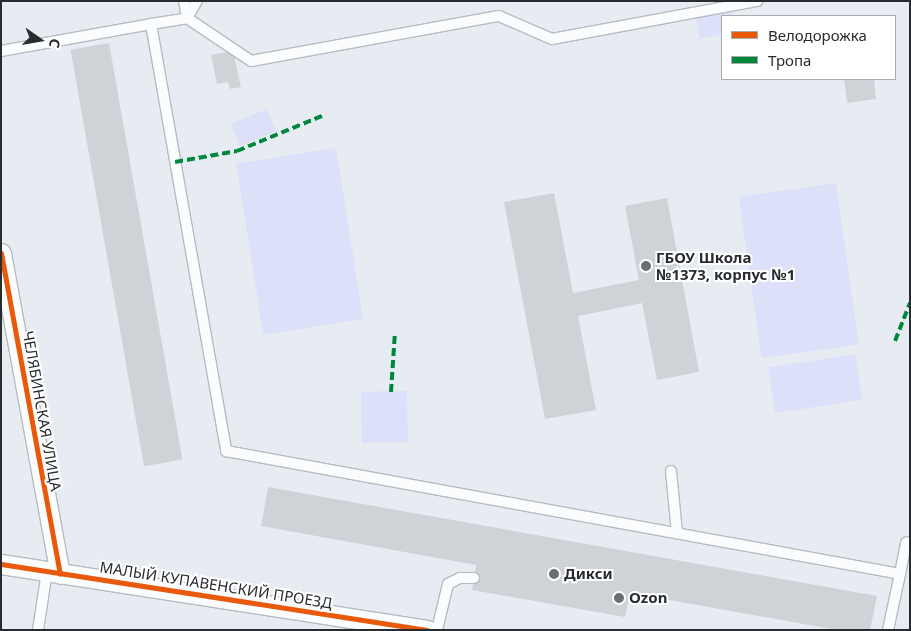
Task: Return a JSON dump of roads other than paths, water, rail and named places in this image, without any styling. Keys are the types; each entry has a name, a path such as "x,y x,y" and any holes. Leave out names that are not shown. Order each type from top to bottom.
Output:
{"street":[{"name":"ЧЕЛЯБИНСКАЯ УЛИЦА","path":"1,253 54,572"},
{"name":"МАЛЫЙ КУПАВЕНСКИЙ ПРОЕЗД","path":"1,564 427,630"}],"lane":[{"path":"184,1 186,18"},
{"path":"186,18 197,1"},
{"path":"1,51 186,18 251,61 499,16 552,39 758,1"},
{"path":"151,24 226,451 900,574"},
{"path":"671,472 677,533"},
{"path":"888,630 906,543 910,542"},
{"path":"38,630 54,572"},
{"path":"437,630 448,584 460,578 474,578"}],"place":[{"name":"ГБОУ Школа №1373, корпус №1","path":"646,266"},
{"name":"Дикси","path":"554,574"},
{"name":"Ozon","path":"619,598"}]}
